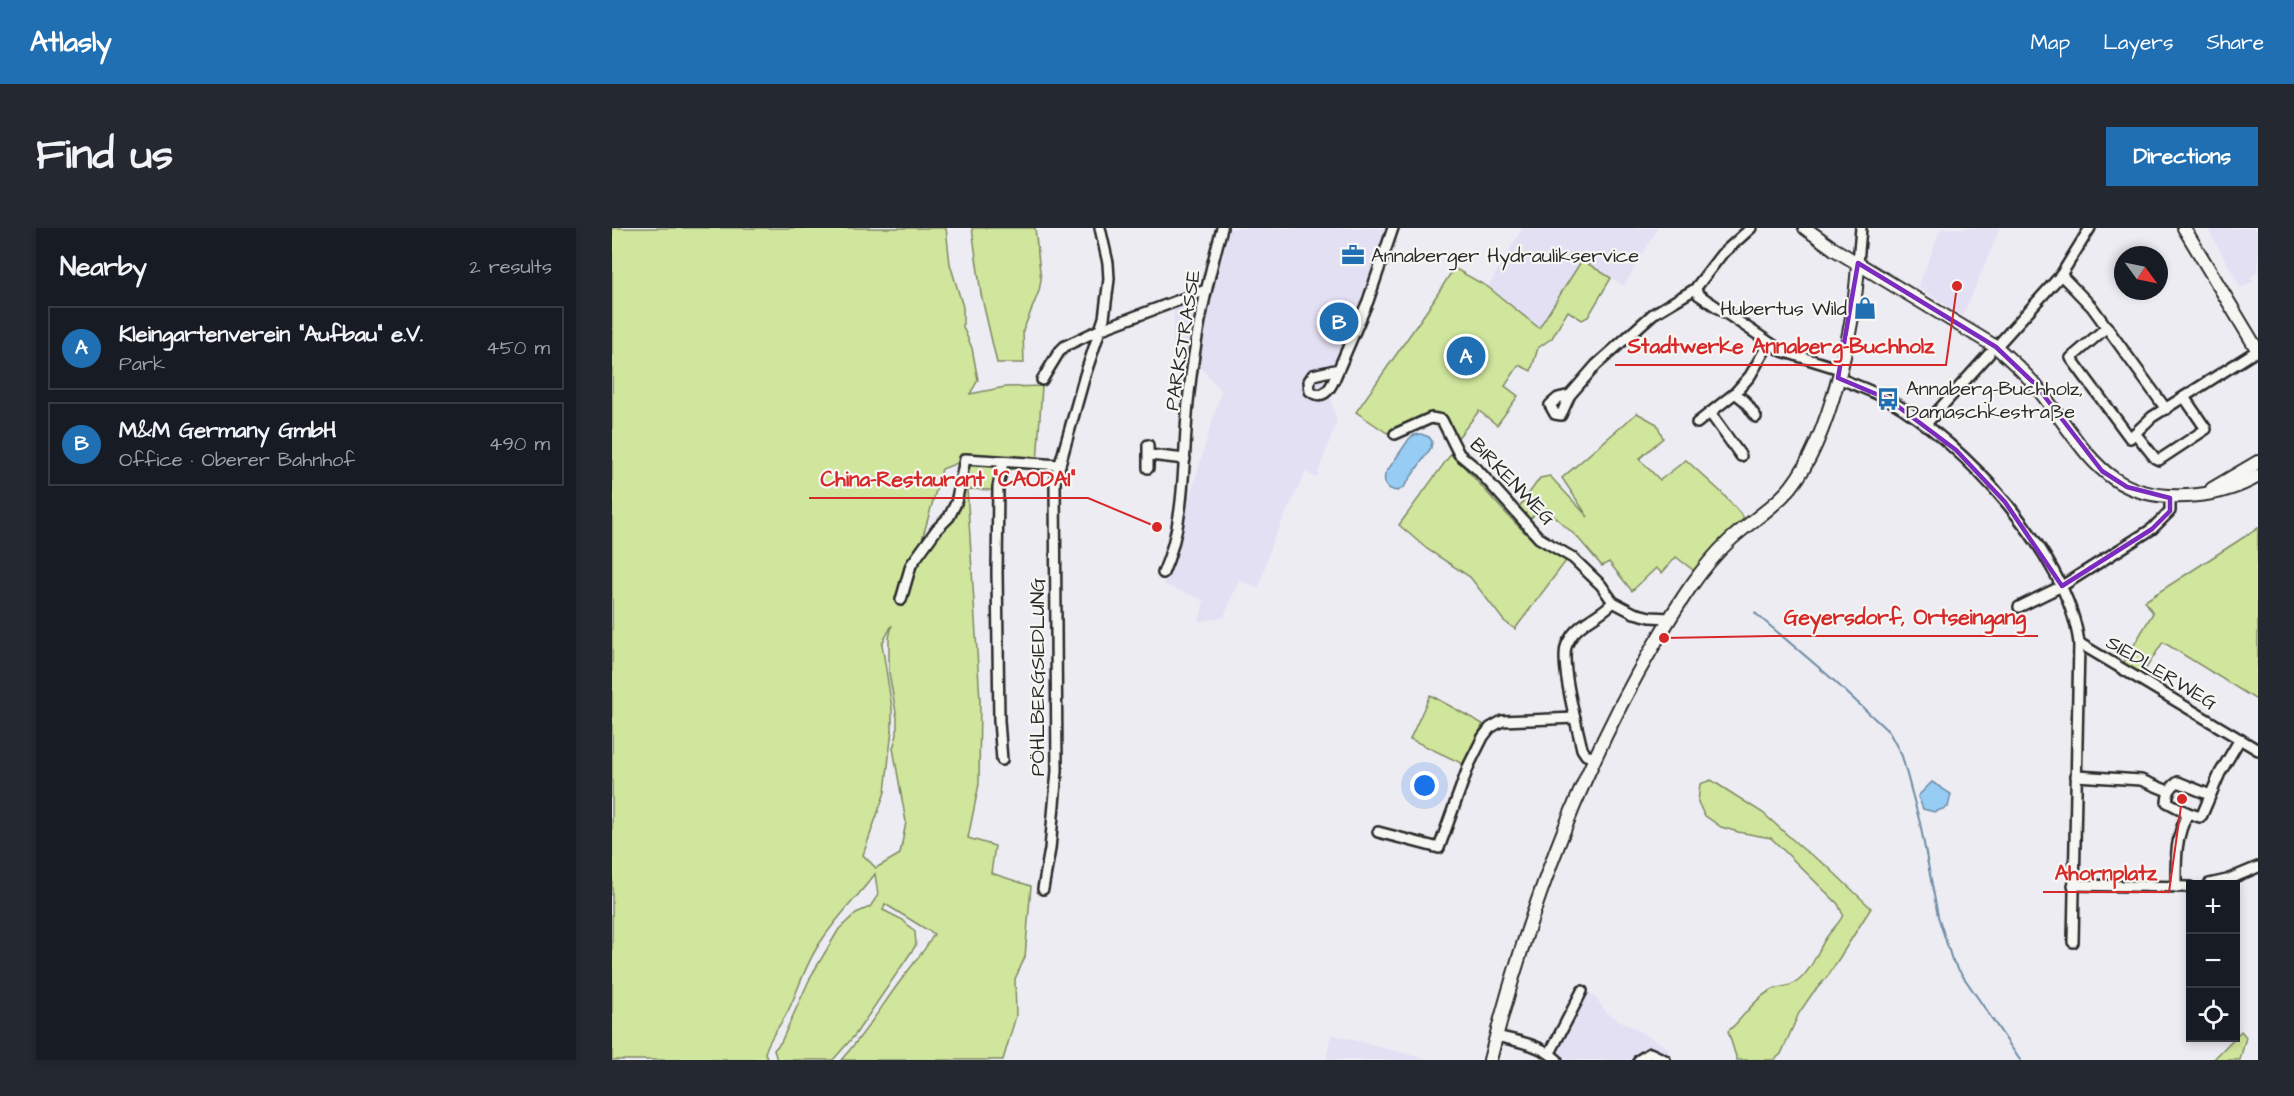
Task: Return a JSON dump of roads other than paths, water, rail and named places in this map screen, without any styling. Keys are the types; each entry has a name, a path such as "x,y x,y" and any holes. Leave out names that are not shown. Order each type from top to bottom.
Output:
{"main road":[{"path":"1805,228 2016,364 2035,384 2080,446 2102,471 2127,487 2170,498 2225,490 2258,476"},
{"path":"2184,228 2258,351"},
{"path":"1490,1060 1533,911 1594,759 1620,703 1670,618 1715,555 1792,486 1815,444 1839,374 1857,288 1858,263"},
{"path":"2197,495 2258,462"}],"street":[{"name":"PÖHLBERGSIEDLUNG","path":"1043,889 1050,849 1057,771 1054,482 1104,318 1109,279 1100,228"},
{"name":"PARKSTRASSE","path":"1163,573 1169,558 1180,508 1189,393 1206,291 1222,228"},
{"path":"1339,369 1368,301 1393,228"},
{"path":"1570,395 1596,365 1631,332 1666,305 1695,289 1721,255 1751,228"},
{"path":"1858,263 1861,228"},
{"path":"1925,424 2061,275 2090,228"},
{"path":"2061,275 2092,307 2166,409"},
{"path":"1695,289 1699,295 1782,351 1839,374 1888,399 1925,424 1956,450 2005,502 2029,534 2062,586 2072,610 2079,643 2073,942"},
{"path":"1042,380 1065,346 1100,330 1206,291"},
{"path":"2107,327 2071,358 2130,438 2152,417 2258,351"},
{"path":"1697,423 1735,393 1750,375 1769,343"},
{"path":"1735,393 1756,417"},
{"path":"2135,433 2159,460 2206,429 2184,398"},
{"path":"1710,413 1741,456"},
{"name":"BIRKENWEG","path":"1395,434 1431,418 1442,420 1459,454 1477,469 1539,538 1574,558 1601,585 1613,602 1634,613 1670,618"},
{"path":"1148,468 1149,450 1185,459"},
{"path":"902,600 911,565 937,529 949,517 956,503 965,459 1060,465"},
{"name":"PÖHLBERGSIEDLUNG","path":"1002,760 999,721 997,552 998,487 1003,462"},
{"path":"2019,607 2062,586 2152,529 2170,511 2170,498"},
{"path":"1594,759 1586,755 1582,749 1566,672 1566,646 1574,633 1591,618 1606,610 1613,602"},
{"name":"SIEDLERWEG","path":"2079,643 2258,750"},
{"path":"2079,657 2095,653"},
{"path":"1378,832 1439,848 1469,765 1490,728 1502,721 1575,718"},
{"path":"2210,795 2178,782 2168,791 2167,802 2200,817 2240,739"},
{"path":"2076,776 2141,780 2168,791"},
{"path":"2176,887 2178,836 2188,813"},
{"path":"2228,880 2258,867"},
{"path":"2073,885 2186,887"},
{"path":"1496,1036 1524,1042 1554,1057 1582,991"},
{"path":"1639,1060 1650,1053 1665,1060"}],"water":[{"path":"1421,434 1432,441 1431,448 1404,487 1398,491 1389,488 1385,481 1385,474 1409,439"},
{"path":"1932,782 1951,794 1948,807 1935,812 1923,809 1918,796"}],"waterway":[{"path":"1755,613 1830,677 1889,732 1902,756 1920,823 1938,916 1952,960 2020,1060"}],"place":[{"name":"Annaberger Hydraulikservice","path":"1353,255"},
{"name":"Stadtwerke Annaberg-Buchholz","path":"1957,286"},
{"name":"Hubertus Wild","path":"1865,308"},
{"name":"M&M Germany GmbH","path":"1339,322"},
{"name":"Kleingartenverein \"Aufbau\" e.V.","path":"1466,356"},
{"name":"Annaberg-Buchholz, Damaschkestraße","path":"1888,399"},
{"name":"China-Restaurant \"CAODAI\"","path":"1157,527"},
{"name":"Geyersdorf, Ortseingang","path":"1664,638"},
{"name":"Ahornplatz","path":"2182,799"}]}
